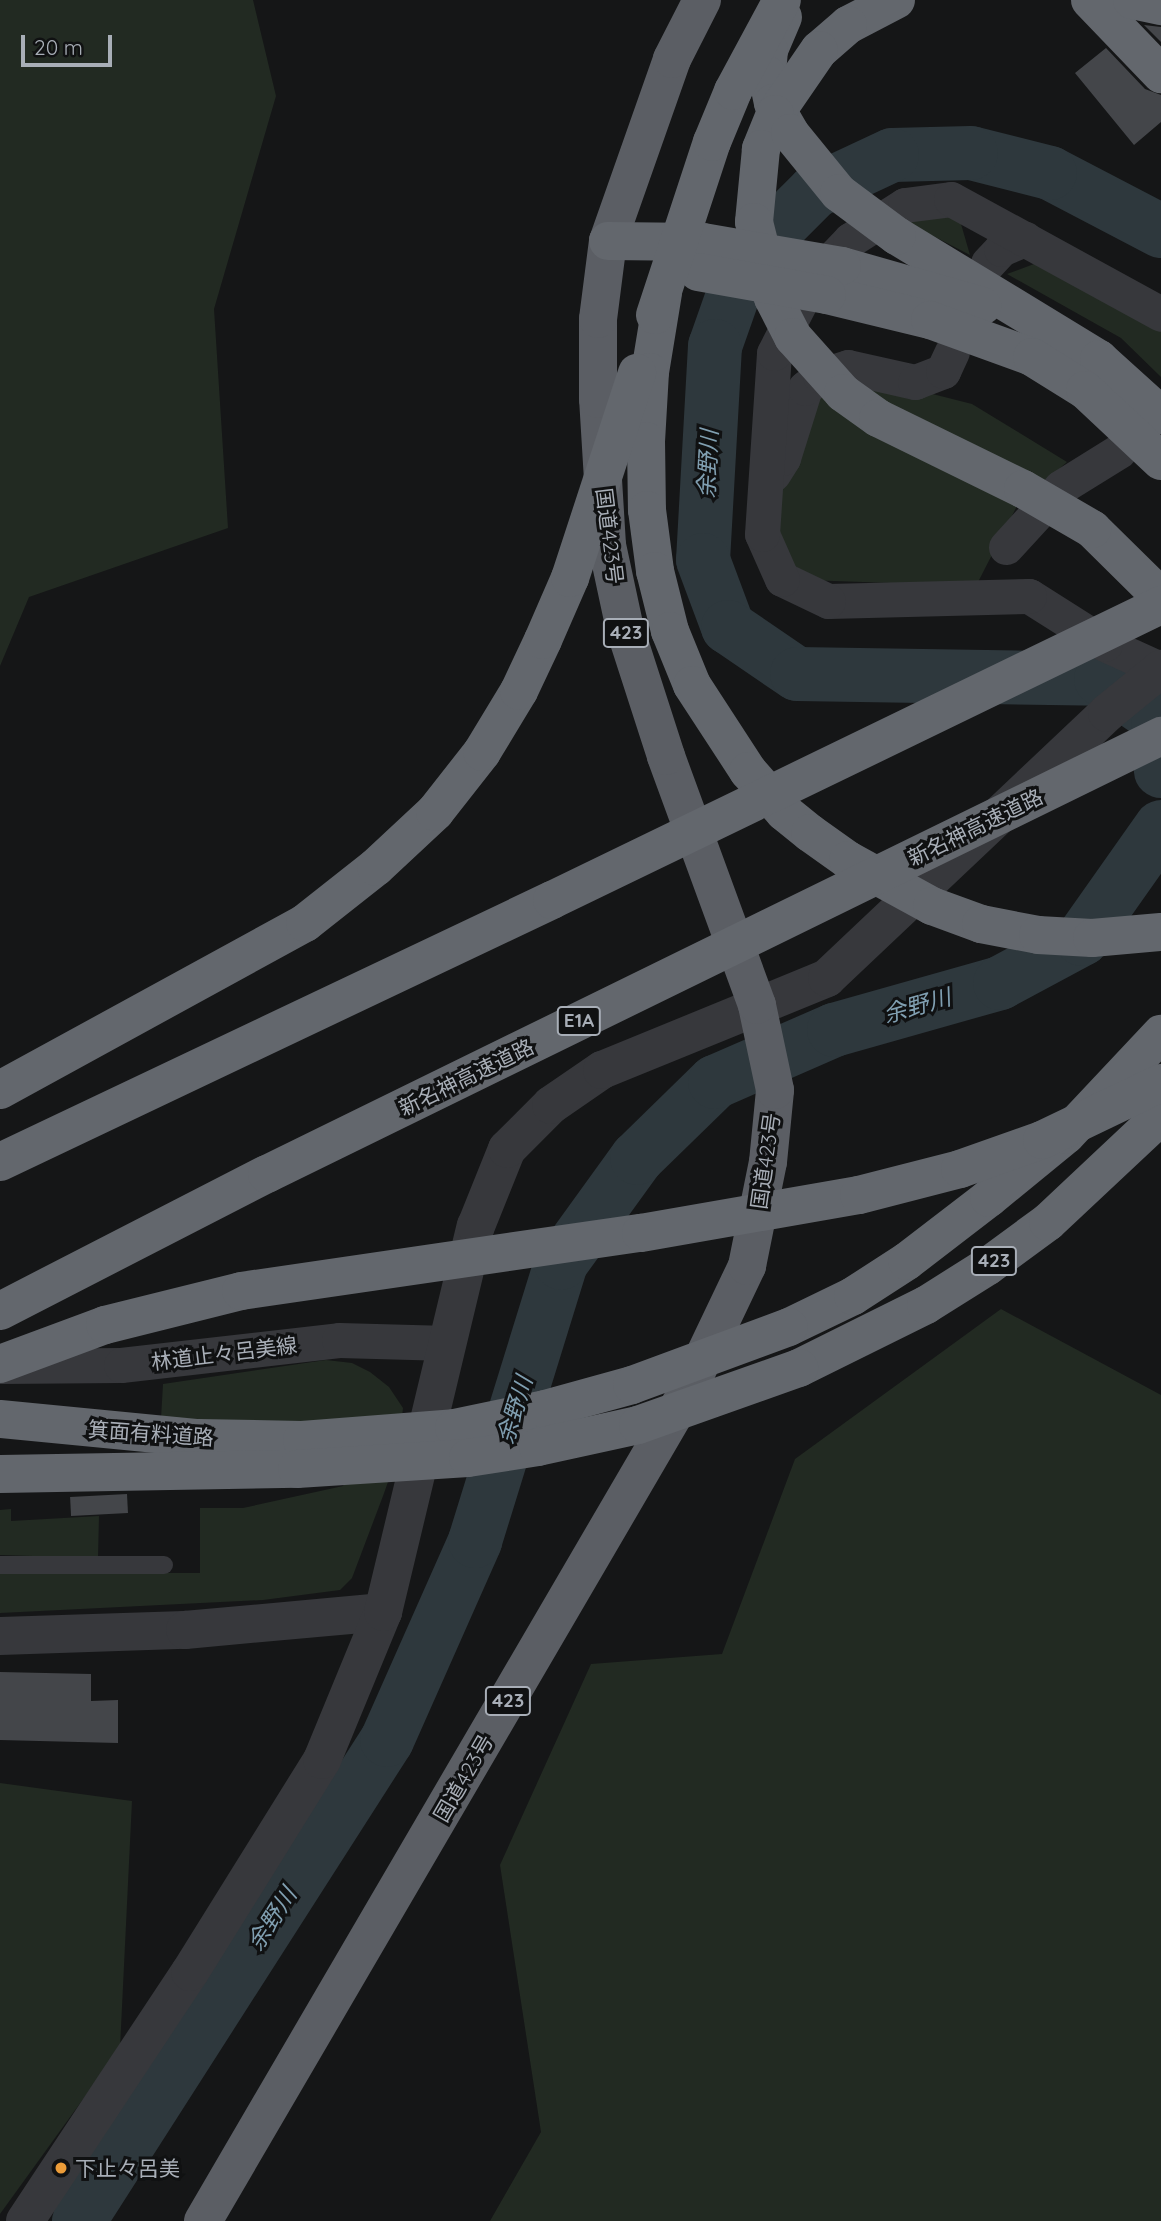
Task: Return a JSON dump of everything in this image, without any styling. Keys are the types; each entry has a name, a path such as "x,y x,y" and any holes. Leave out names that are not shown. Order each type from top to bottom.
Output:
{"highway":[{"name":"国道423号","path":"203,2221 686,1394 747,1266 768,1162 775,1090 757,1005 662,744 625,629 607,545 598,399 598,319 608,241 672,59 702,0"},
{"path":"0,1090 305,923 376,867 435,811 482,752 519,691 570,578 717,130 782,0"},
{"path":"793,0 769,50 767,75 774,103 790,133 839,193 897,236 1034,323 1099,359 1161,415"},
{"path":"896,0 848,25 819,50 775,114 761,149 754,222 773,298 793,337 843,393 878,418 1023,489 1092,529 1161,597"},
{"path":"1110,6 1161,6"},
{"path":"1110,6 1161,74"},
{"path":"608,241 835,280 1034,323"},
{"path":"835,280 930,320 1032,357 1085,390 1161,461"},
{"path":"663,293 650,372 646,441 647,510 655,570 670,631 692,685 748,771 784,812 810,833 848,860 932,906 981,924 1038,935 1092,938 1161,932"},
{"path":"0,1161 552,900 1161,605"},
{"name":"新名神高速道路","path":"0,1311 267,1174 1161,736"},
{"path":"0,1365 105,1325 214,1297 641,1233 859,1195 960,1169 1042,1140 1148,1074 1161,1021"},
{"name":"423","path":"300,1454 454,1428 545,1409 632,1385 789,1327 853,1296 906,1261 1148,1074 1161,1034"},
{"name":"423","path":"300,1454 468,1458 538,1447 638,1425 799,1368 926,1305 988,1266 1048,1222 1161,1116"},
{"name":"箕面有料道路","path":"0,1419 172,1436 300,1454"},
{"name":"箕面有料道路","path":"0,1474 300,1454"}],"street":[{"path":"25,2221 190,1972 322,1760 383,1612 476,1226 507,1149 551,1105 602,1070 827,978 1107,713 1158,671 1105,644 1029,596 828,601 782,579 761,534 774,353 811,281 849,240 905,205 951,198 1161,314"},
{"path":"988,263 1001,249 1025,239"},
{"path":"763,489 783,458 805,388 820,376 848,367 915,382 943,371 952,352"},
{"path":"1006,547 1062,487 1119,451"},
{"name":"林道止々呂美線","path":"0,1365 121,1365 339,1340 447,1343"},
{"path":"0,1636 185,1630 383,1612"}],"lane":[{"path":"0,1565 164,1565"}],"shaded area":[{"path":"0,0 253,0 276,96 214,309 228,528 29,597 0,666"},
{"path":"927,213 959,217 970,255 908,223"},
{"path":"1042,261 1161,329 1161,377 1121,338 1007,274"},
{"path":"901,386 972,404 1067,462 1017,506 976,586 806,580 795,574 770,527 807,393"},
{"path":"1001,1309 1161,1395 1161,2221 490,2221 541,2132 500,1865 591,1664 722,1654 795,1459"},
{"path":"326,1360 352,1363 370,1372 389,1387 403,1408 398,1454 352,1578 340,1590 263,1600 0,1613 0,1573 200,1573 200,1508 243,1508 343,1486 352,1473 161,1418 163,1384"},
{"path":"11,1509 11,1521 99,1516 98,1558 0,1555 0,1510"},
{"path":"0,1783 132,1801 120,2048 0,2214"}],"building":[{"path":"1144,25 1161,27 1161,42"},
{"path":"1106,48 1145,89 1161,95 1161,122 1134,145 1075,73"},
{"path":"127,1494 128,1513 71,1516 70,1497"},
{"path":"0,1672 91,1674 91,1701 118,1700 118,1743 0,1740"}],"waterway":[{"name":"余野川","path":"1161,231 1050,173 971,153 892,155 815,191 745,261 715,346 703,560 728,627 797,674 1101,679 1158,718 1161,771"},
{"name":"余野川","path":"79,2221 387,1740 475,1541 561,1263 637,1158 715,1082 834,1030 1000,983 1082,939 1161,827"}],"place":[{"name":"下止々呂美","path":"61,2168"}]}
